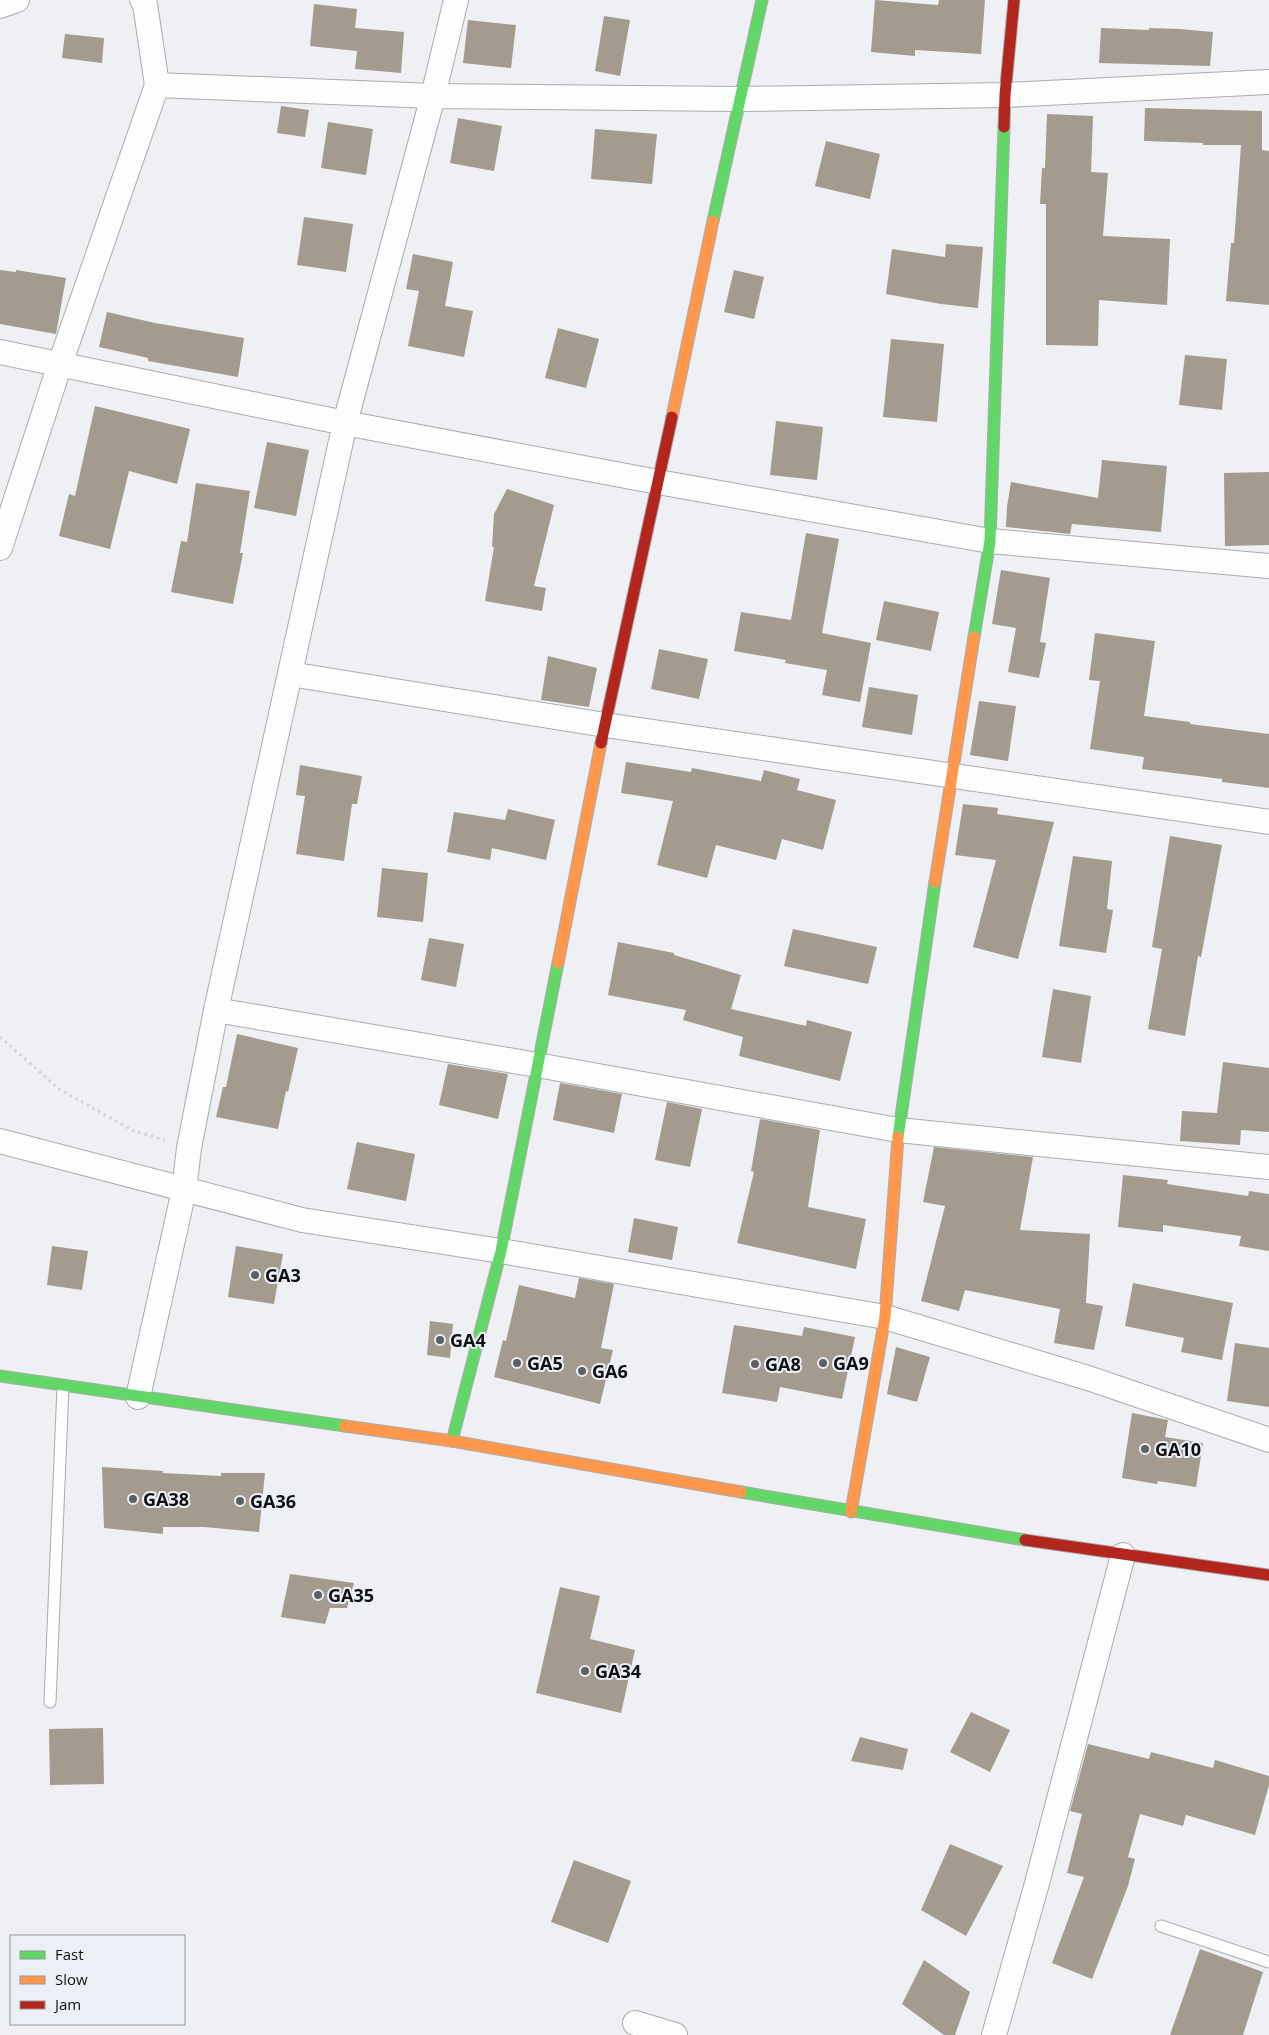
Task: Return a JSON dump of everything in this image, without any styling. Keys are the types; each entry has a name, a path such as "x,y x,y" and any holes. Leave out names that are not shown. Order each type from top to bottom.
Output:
{"street":[{"path":"0,6 17,0"},
{"path":"0,548 60,364 157,85 145,4 142,0"},
{"path":"138,1397 184,1190 189,1148 216,1010 345,423 433,96 456,0"},
{"path":"452,1441 501,1251 605,725 739,99 762,0"},
{"path":"851,1512 885,1317 898,1130 951,777 990,541 1005,95 1014,0"},
{"path":"157,85 433,96 739,99 1005,95 1269,82"},
{"path":"0,352 345,423 658,482 990,541 1269,566"},
{"path":"290,674 605,725 1269,822"},
{"path":"216,1010 898,1130 1269,1167"},
{"path":"0,1141 302,1220 501,1251 885,1317 1088,1378 1269,1440"},
{"path":"0,1376 452,1441 851,1512 1123,1555 1269,1575"},
{"path":"994,2035 1036,1887 1123,1555"},
{"path":"634,2023 675,2035"}],"lane":[{"path":"50,1702 63,1386"},
{"path":"1161,1926 1269,1962"}],"path":[{"path":"0,1037 59,1089 134,1131 189,1148"}],"building":[{"path":"875,0 938,5 939,0 985,0 981,54 915,50 915,56 871,52"},
{"path":"314,4 357,9 355,28 404,32 401,73 355,69 357,51 310,46"},
{"path":"604,16 630,20 620,76 595,71"},
{"path":"468,20 516,25 511,68 463,63"},
{"path":"1101,28 1179,29 1213,32 1210,66 1099,63"},
{"path":"65,34 104,38 102,63 62,58"},
{"path":"281,106 309,110 305,137 277,133"},
{"path":"1145,108 1262,111 1262,150 1269,151 1269,305 1226,301 1231,243 1234,243 1241,145 1203,145 1203,143 1144,141"},
{"path":"1047,114 1093,116 1091,172 1108,173 1103,236 1170,239 1167,305 1099,300 1098,346 1046,345 1046,204 1040,204 1042,168 1045,168"},
{"path":"458,118 502,126 494,171 450,163"},
{"path":"328,122 373,129 366,175 321,168"},
{"path":"595,129 657,134 652,184 591,179"},
{"path":"826,141 880,154 870,199 815,186"},
{"path":"304,217 353,224 346,272 297,265"},
{"path":"946,244 983,247 978,308 941,304 886,294 892,249 945,257"},
{"path":"413,254 453,262 445,306 473,311 464,357 408,346 419,291 406,289"},
{"path":"0,270 16,272 16,270 66,278 56,334 0,324"},
{"path":"734,270 764,277 754,319 724,312"},
{"path":"107,312 155,323 244,338 238,377 148,361 148,358 99,347"},
{"path":"558,328 599,339 586,388 545,378"},
{"path":"891,339 944,344 937,422 883,417"},
{"path":"1185,355 1227,359 1222,410 1179,405"},
{"path":"95,406 190,429 177,484 129,471 110,549 59,536 69,494 75,496"},
{"path":"776,421 823,427 817,480 770,475"},
{"path":"267,442 309,450 296,516 254,508"},
{"path":"1102,460 1167,466 1161,532 1072,524 1070,534 1006,527 1011,482 1098,498"},
{"path":"1269,472 1269,545 1225,546 1224,473"},
{"path":"196,483 250,491 240,553 243,553 233,604 171,592 181,541 187,542"},
{"path":"507,489 554,505 534,586 546,588 542,611 485,601 494,547 492,547 494,514"},
{"path":"806,533 839,539 822,633 871,643 860,702 822,695 827,670 785,663 786,660 734,651 741,612 791,620"},
{"path":"1001,570 1050,578 1040,642 1046,643 1039,678 1008,672 1016,628 992,624"},
{"path":"884,601 939,612 931,651 876,640"},
{"path":"1095,633 1155,641 1144,716 1269,734 1269,788 1222,782 1222,779 1142,769 1144,757 1090,749 1100,681 1089,680"},
{"path":"659,649 708,659 699,699 651,689"},
{"path":"548,656 597,668 589,707 541,700"},
{"path":"869,687 918,695 912,735 862,727"},
{"path":"979,701 1016,706 1008,761 970,755"},
{"path":"626,762 691,772 692,768 761,781 764,770 800,779 797,790 836,800 823,850 782,839 776,860 716,845 707,878 657,865 673,801 621,793"},
{"path":"300,765 362,776 357,804 352,804 344,861 296,854 305,796 296,795"},
{"path":"963,804 998,808 997,814 1054,822 1018,959 973,947 996,860 955,855"},
{"path":"508,809 555,820 546,860 492,848 490,860 447,852 454,812 505,820"},
{"path":"1170,836 1222,845 1201,957 1198,956 1185,1036 1148,1029 1162,949 1152,947"},
{"path":"1073,856 1112,861 1107,909 1113,910 1106,953 1059,946"},
{"path":"382,868 428,873 423,922 377,917"},
{"path":"793,929 877,947 868,984 784,966"},
{"path":"429,938 464,944 456,987 421,980"},
{"path":"618,942 674,953 674,955 741,975 731,1009 806,1026 807,1020 852,1032 840,1081 739,1056 743,1037 683,1020 686,1010 608,995"},
{"path":"1053,989 1091,996 1081,1063 1042,1057"},
{"path":"237,1034 298,1048 278,1129 216,1117 223,1087 226,1087"},
{"path":"1223,1062 1269,1068 1269,1132 1241,1130 1240,1145 1180,1141 1182,1111 1217,1113"},
{"path":"448,1064 508,1074 498,1119 439,1105"},
{"path":"560,1083 622,1094 614,1133 553,1120"},
{"path":"667,1102 702,1109 690,1167 655,1160"},
{"path":"760,1119 820,1130 808,1207 866,1219 856,1269 737,1243 754,1172 751,1171"},
{"path":"357,1142 415,1154 406,1201 347,1189"},
{"path":"934,1147 1033,1157 1020,1230 1090,1234 1086,1303 1103,1306 1094,1350 1054,1343 1060,1309 965,1290 959,1311 921,1301 945,1206 923,1202"},
{"path":"1123,1175 1168,1180 1167,1184 1248,1196 1249,1191 1269,1194 1269,1251 1239,1246 1241,1236 1163,1225 1163,1232 1118,1227"},
{"path":"634,1218 678,1227 672,1260 628,1252"},
{"path":"52,1246 88,1251 82,1290 47,1285"},
{"name":"GA3","path":"236,1246 283,1254 274,1304 228,1297"},
{"path":"579,1278 614,1284 601,1348 613,1350 600,1404 494,1377 503,1340 506,1341 519,1285 575,1298"},
{"path":"1133,1283 1233,1303 1222,1360 1181,1352 1184,1338 1125,1326"},
{"name":"GA4","path":"430,1321 453,1324 450,1358 427,1355"},
{"path":"734,1325 802,1336 804,1327 855,1337 842,1399 780,1387 777,1402 722,1393"},
{"path":"1235,1343 1269,1348 1269,1407 1227,1401"},
{"path":"896,1347 930,1357 917,1402 887,1394"},
{"path":"1132,1413 1168,1420 1165,1437 1203,1443 1196,1487 1158,1481 1157,1484 1122,1478"},
{"path":"102,1467 221,1476 221,1473 265,1473 259,1532 204,1527 163,1527 163,1534 104,1528"},
{"name":"GA35","path":"290,1574 354,1583 347,1608 330,1608 325,1624 281,1617"},
{"name":"GA34","path":"560,1587 600,1596 590,1639 635,1650 621,1713 536,1693"},
{"path":"971,1712 1010,1730 990,1772 950,1752"},
{"path":"103,1728 104,1784 50,1785 49,1729"},
{"path":"860,1737 908,1749 903,1770 851,1761"},
{"path":"1088,1744 1149,1759 1151,1752 1213,1768 1215,1760 1269,1776 1269,1785 1255,1835 1186,1815 1183,1826 1140,1814 1128,1857 1135,1859 1128,1886 1092,1979 1052,1963 1084,1877 1067,1873 1082,1814 1070,1811"},
{"path":"950,1844 1003,1866 966,1936 921,1910"},
{"path":"574,1860 631,1881 608,1943 551,1922"},
{"path":"1200,1949 1263,1972 1243,2035 1170,2035"},
{"path":"924,1960 970,1992 955,2035 944,2035 902,2004"}],"traffic: fast":[{"path":"713,221 762,0"},
{"path":"974,637 990,541 1004,127"},
{"path":"898,1137 935,882"},
{"path":"452,1441 501,1251 558,963"},
{"path":"0,1376 345,1426"},
{"path":"741,1492 1025,1540"}],"traffic: slow":[{"path":"672,417 713,221"},
{"path":"935,882 974,637"},
{"path":"558,963 601,743"},
{"path":"851,1512 885,1317 898,1137"},
{"path":"345,1426 452,1441 741,1492"}],"traffic: jam":[{"path":"1004,127 1005,95 1014,0"},
{"path":"601,743 672,417"},
{"path":"1025,1540 1269,1575"}],"place":[{"name":"GA3","path":"255,1275"},
{"name":"GA4","path":"440,1340"},
{"name":"GA5","path":"517,1363"},
{"name":"GA9","path":"823,1363"},
{"name":"GA8","path":"755,1364"},
{"name":"GA6","path":"582,1371"},
{"name":"GA10","path":"1145,1449"},
{"name":"GA38","path":"133,1499"},
{"name":"GA36","path":"240,1501"},
{"name":"GA35","path":"318,1595"},
{"name":"GA34","path":"585,1671"}]}
